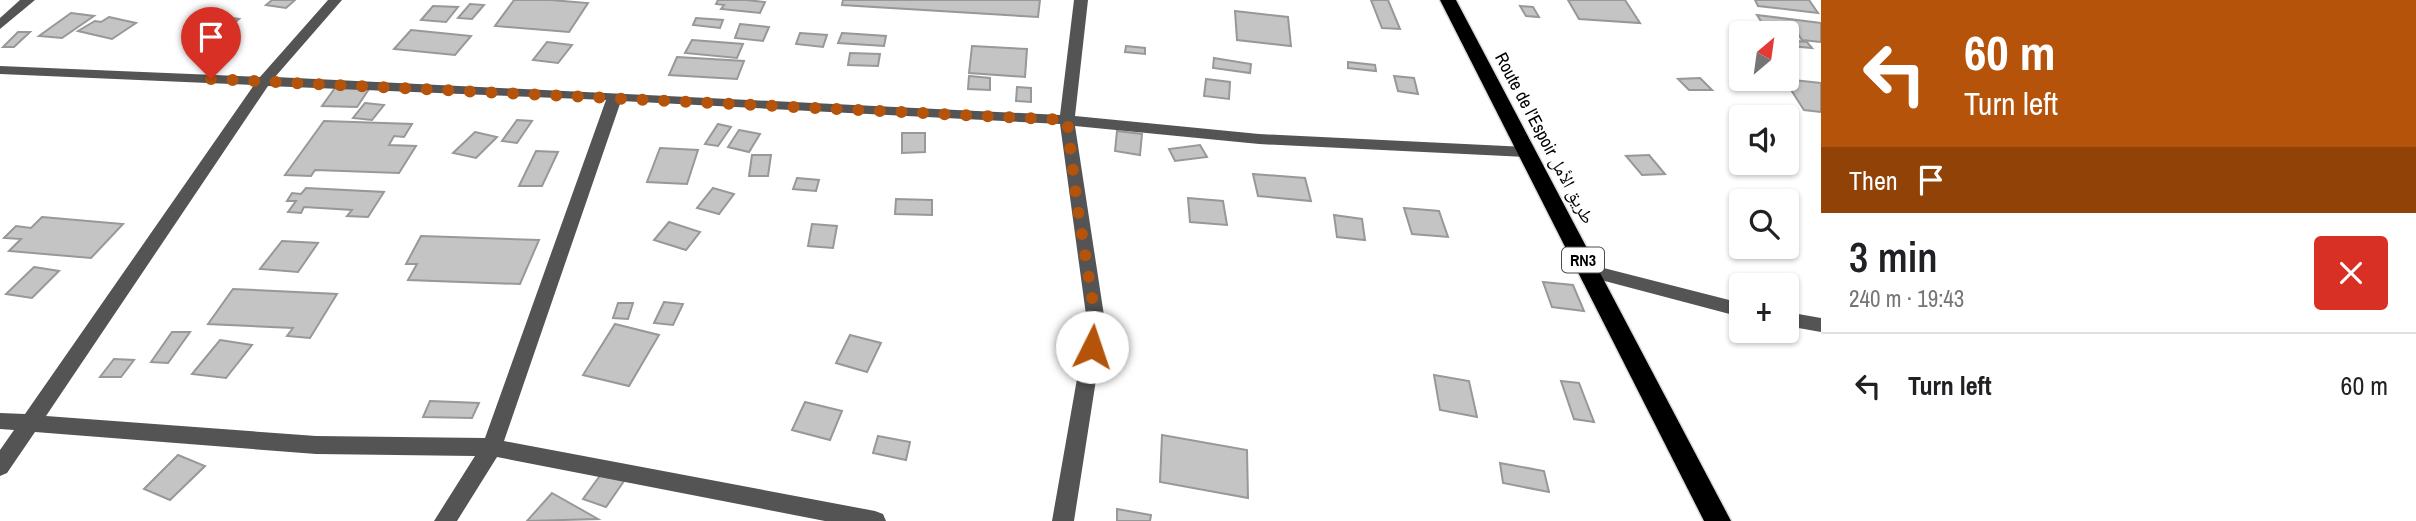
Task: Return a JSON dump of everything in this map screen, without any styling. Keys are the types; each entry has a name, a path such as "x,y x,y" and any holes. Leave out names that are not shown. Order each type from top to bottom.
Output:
{"highway":[{"name":"Route de l’Espoir طريق الأمل","path":"1448,0 1718,521"}],"street":[{"path":"0,24 28,0"},
{"path":"0,467 264,81 335,0"},
{"path":"1063,521 1096,322 1067,120 1081,0"},
{"path":"0,70 615,96 1067,120 1259,139 1527,152"},
{"path":"445,521 492,447 615,96"},
{"path":"1588,270 1729,307"},
{"path":"1799,321 1821,325"},
{"path":"0,421 316,445 492,447 876,521"}],"building":[{"path":"272,0 295,0 286,8 266,5"},
{"path":"514,0 588,3 569,32 495,26"},
{"path":"718,0 765,2 760,13 721,9 724,5 716,4"},
{"path":"843,0 1040,0 1038,17 842,5"},
{"path":"1371,0 1388,0 1400,29 1382,28"},
{"path":"1568,0 1625,0 1640,23 1579,19"},
{"path":"1755,0 1809,0 1818,13 1758,6"},
{"path":"470,4 484,5 472,19 458,18"},
{"path":"433,6 458,7 446,22 421,20"},
{"path":"1520,6 1533,7 1539,17 1526,16"},
{"path":"1235,11 1288,17 1291,46 1237,40"},
{"path":"71,13 94,16 62,38 39,36"},
{"path":"1757,15 1821,23 1821,42 1802,40 1799,36 1799,21 1761,21"},
{"path":"109,17 136,23 112,39 78,31 95,21 101,22"},
{"path":"226,17 239,19 222,33 208,31"},
{"path":"696,18 723,20 720,28 693,25"},
{"path":"740,24 769,27 763,41 735,38"},
{"path":"411,30 471,36 455,55 394,49"},
{"path":"18,32 30,32 14,47 3,47"},
{"path":"800,33 827,35 823,47 796,44"},
{"path":"842,33 886,36 884,46 838,43"},
{"path":"692,40 743,44 737,58 685,53"},
{"path":"1799,41 1807,42 1812,48 1799,47"},
{"path":"547,42 572,45 558,63 533,60"},
{"path":"972,46 1027,49 1025,77 969,73"},
{"path":"1126,46 1145,48 1145,54 1125,52"},
{"path":"850,53 880,54 878,66 848,65"},
{"path":"677,57 744,61 737,79 669,75"},
{"path":"1214,58 1251,64 1250,73 1213,68"},
{"path":"1348,62 1375,65 1376,71 1348,68"},
{"path":"969,76 990,78 990,90 968,89"},
{"path":"1394,76 1414,78 1418,94 1398,91"},
{"path":"1700,78 1712,90 1689,90 1678,79"},
{"path":"1206,79 1230,82 1229,99 1204,96"},
{"path":"1799,81 1821,83 1821,112 1804,110 1792,91 1799,91"},
{"path":"1017,87 1031,88 1031,102 1016,101"},
{"path":"335,88 369,89 357,107 322,106"},
{"path":"365,103 384,105 372,120 353,118"},
{"path":"517,120 532,121 517,143 502,141"},
{"path":"324,121 412,124 404,137 394,136 389,145 416,146 399,173 315,170 311,176 285,175"},
{"path":"718,124 731,127 718,146 705,144"},
{"path":"739,130 760,134 749,152 728,147"},
{"path":"1117,131 1142,134 1140,155 1115,151"},
{"path":"475,132 497,137 476,158 453,153"},
{"path":"902,133 925,133 925,152 902,153"},
{"path":"1200,145 1207,157 1175,161 1169,149"},
{"path":"660,148 698,150 687,184 647,182"},
{"path":"536,151 558,152 542,186 519,186"},
{"path":"752,155 771,155 768,176 749,176"},
{"path":"1649,155 1665,174 1642,175 1626,156"},
{"path":"1253,174 1305,178 1311,201 1258,196"},
{"path":"797,178 819,180 816,191 793,189"},
{"path":"306,188 384,192 368,217 347,216 352,210 304,207 301,213 288,212 296,201 287,201 292,193 301,194"},
{"path":"713,188 734,194 719,214 697,208"},
{"path":"1188,198 1223,201 1227,225 1190,222"},
{"path":"896,199 932,200 932,215 895,214"},
{"path":"1404,208 1439,211 1448,237 1412,234"},
{"path":"1334,215 1362,219 1365,240 1337,237"},
{"path":"42,217 123,224 91,258 9,251 21,239 4,238 16,226 31,228"},
{"path":"669,222 700,232 686,250 654,240"},
{"path":"812,224 837,226 833,248 808,246"},
{"path":"421,236 539,240 520,284 408,280 417,264 406,264"},
{"path":"282,241 318,243 298,272 260,269"},
{"path":"34,267 59,271 32,298 6,294"},
{"path":"1543,282 1573,285 1584,311 1552,307"},
{"path":"233,289 337,294 310,338 287,336 293,328 208,324"},
{"path":"664,302 683,304 673,325 654,323"},
{"path":"618,303 633,303 628,319 613,318"},
{"path":"615,324 659,335 629,386 583,375"},
{"path":"172,332 190,332 168,363 151,362"},
{"path":"850,335 881,343 867,372 836,363"},
{"path":"220,340 252,345 226,378 192,374"},
{"path":"114,359 134,360 121,377 100,377"},
{"path":"1434,375 1469,381 1477,417 1440,410"},
{"path":"1561,381 1579,383 1594,422 1574,419"},
{"path":"430,401 479,403 472,418 423,417"},
{"path":"805,402 842,411 830,440 792,430"},
{"path":"1162,435 1247,450 1248,498 1160,482"},
{"path":"878,436 910,442 906,460 873,453"},
{"path":"178,455 205,466 170,500 144,489"},
{"path":"1500,463 1544,471 1549,492 1503,483"},
{"path":"602,473 624,481 606,507 583,499"},
{"path":"552,493 598,519 527,521"},
{"path":"1117,509 1151,515 1150,521 1117,521"}],"route":[{"path":"211,79 615,96 1067,120 1096,322 1092,347"}]}
